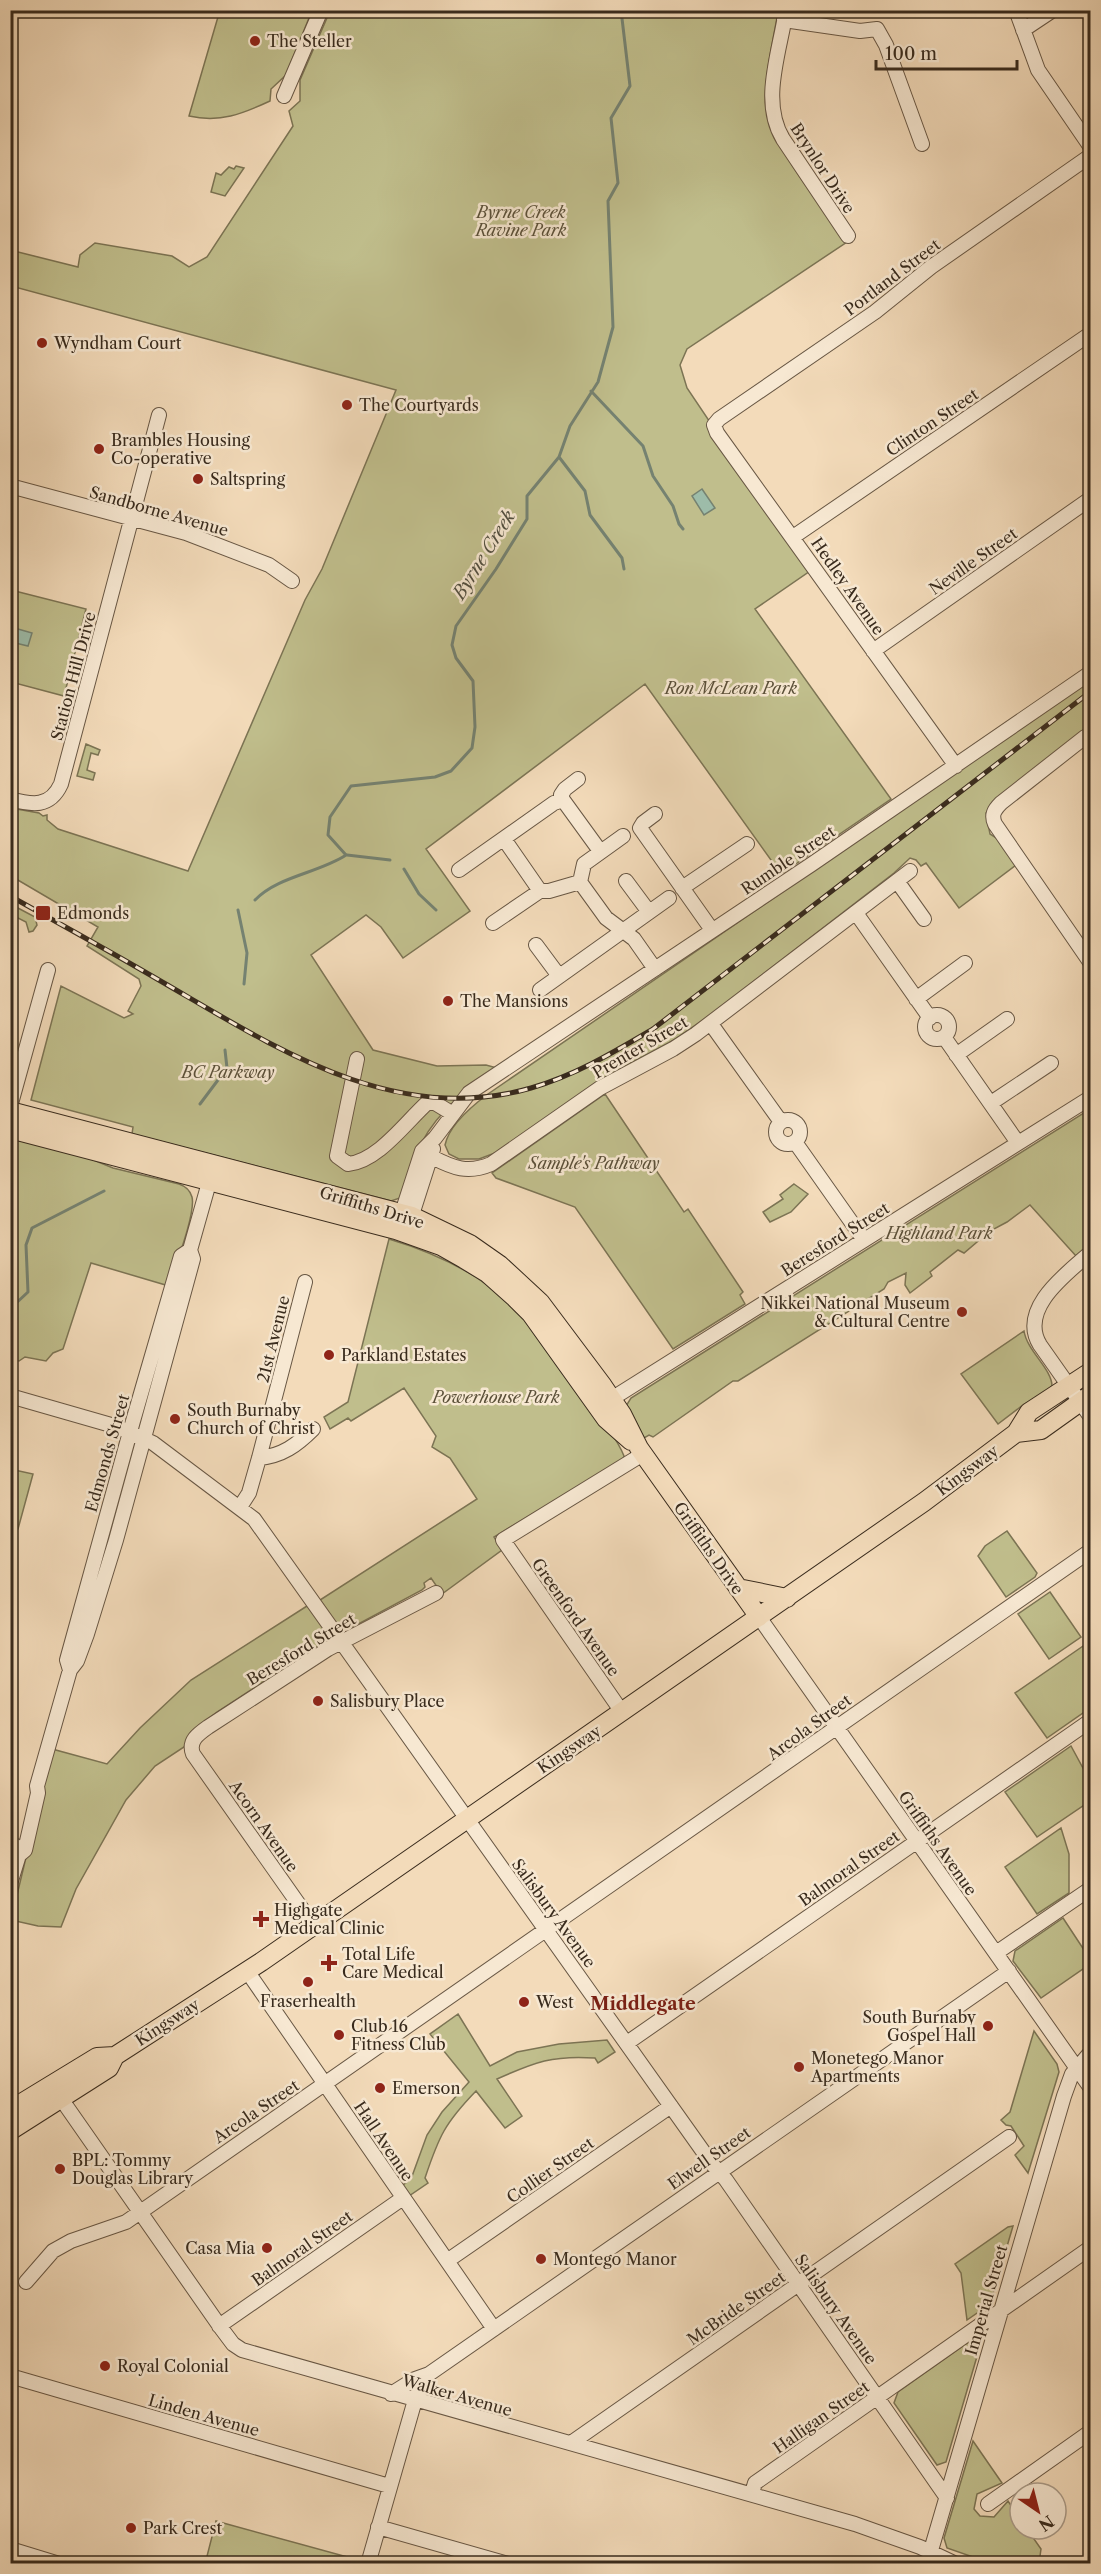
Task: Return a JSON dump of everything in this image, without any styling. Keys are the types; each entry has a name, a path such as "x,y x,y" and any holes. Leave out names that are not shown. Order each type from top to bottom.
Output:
{"main road":[{"name":"Griffiths Drive","path":"10,1109 212,1171 404,1223 470,1244 500,1265 525,1287 562,1329 605,1403 759,1617"},
{"name":"Griffiths Drive","path":"10,1129 212,1171"},
{"name":"Kingsway","path":"10,2110 97,2057 115,2056 314,1926 924,1502 1016,1433 1029,1412 1090,1372"},
{"name":"Kingsway","path":"1016,1433 1041,1430 1087,1404"},
{"path":"738,1588 786,1598"},
{"name":"Kingsway","path":"10,2131 109,2068 115,2056"}],"street":[{"path":"284,96 321,10"},
{"path":"1016,10 1041,76 1090,146"},
{"path":"1023,30 1053,10"},
{"path":"785,15 860,31 878,29 922,144"},
{"name":"Brynlor Drive","path":"785,15 772,97 774,122 848,236"},
{"name":"Portland Street","path":"714,426 719,419 875,312 931,267 1090,156"},
{"name":"Clinton Street","path":"793,537 1090,334"},
{"path":"132,518 159,415"},
{"name":"Hedley Avenue","path":"714,426 956,766"},
{"name":"Sandborne Avenue","path":"10,486 132,518 219,545 269,564 292,581"},
{"name":"Neville Street","path":"873,651 1090,499"},
{"name":"Station Hill Drive","path":"10,799 34,805 43,803 52,798 61,784 132,518"},
{"name":"Rumble Street","path":"404,1223 422,1151 435,1138 469,1093 489,1077 503,1073 1090,673"},
{"path":"1088,740 1001,803 993,813 995,825 1090,962"},
{"path":"578,779 561,795 600,851"},
{"path":"459,870 554,803 563,800"},
{"path":"655,814 642,823 640,828 712,930"},
{"path":"623,836 584,864 580,882 606,918 634,939 655,969"},
{"path":"504,839 540,891"},
{"path":"681,888 747,844"},
{"name":"Prenter Street","path":"432,1157 463,1170 481,1168 491,1164 600,1088 673,1049 711,1024 910,871"},
{"path":"626,881 649,912"},
{"path":"493,923 540,891 549,891 580,882"},
{"path":"897,882 924,919"},
{"path":"540,990 669,898"},
{"path":"856,913 930,1018 926,1023 927,1034 937,1039 944,1037 1018,1143"},
{"path":"536,945 559,976"},
{"path":"916,999 965,963"},
{"path":"10,1109 48,970"},
{"path":"956,1055 1007,1019"},
{"path":"711,1024 781,1122 777,1131 778,1138 784,1143 795,1142 864,1240"},
{"path":"357,1059 337,1156 348,1164 360,1163 375,1154 427,1103 443,1107 453,1114"},
{"path":"991,1103 1051,1063"},
{"name":"Beresford Street","path":"605,1403 1090,1098"},
{"name":"Rumble Street","path":"404,1223 432,1157 435,1138"},
{"name":"Edmonds Street","path":"10,1884 15,1862 25,1850 38,1793 37,1786 70,1670 77,1661 87,1634 144,1439 194,1259 190,1250 212,1171"},
{"name":"Edmonds Street","path":"70,1670 67,1660 129,1432 181,1256 190,1250"},
{"path":"1087,1404 1069,1386 1037,1340 1033,1324 1037,1311 1053,1288 1090,1253"},
{"name":"21st Avenue","path":"240,1507 249,1492 259,1458 305,1281"},
{"name":"Salisbury Avenue","path":"10,1396 129,1432 144,1439 240,1507 260,1527 718,2173 726,2180 800,2284 947,2498"},
{"path":"259,1458 284,1452 300,1442 313,1429"},
{"name":"Greenford Avenue","path":"622,1712 503,1540 641,1451"},
{"name":"Arcola Street","path":"26,2282 53,2251 72,2241 126,2222 1090,1551"},
{"name":"Beresford Street","path":"191,1744 198,1734 328,1649 436,1593"},
{"name":"Griffiths Avenue","path":"759,1617 1090,2087"},
{"name":"Balmoral Street","path":"627,2043 1090,1721"},
{"name":"Acorn Avenue","path":"191,1744 193,1754 314,1926"},
{"path":"996,1953 1090,1889"},
{"name":"Hall Avenue","path":"247,1971 494,2329"},
{"name":"Elwell Street","path":"391,2394 415,2379 429,2374 1009,1971"},
{"name":"Imperial Street","path":"929,2558 1064,2096 1076,2067 1090,2053"},
{"name":"Walker Avenue","path":"62,2100 219,2326 233,2344 249,2353 752,2493 855,2524 929,2558 956,2564"},
{"name":"Collier Street","path":"447,2261 671,2106"},
{"name":"McBride Street","path":"571,2443 1009,2138"},
{"name":"Balmoral Street","path":"219,2326 403,2198"},
{"name":"Halligan Street","path":"752,2493 755,2483 1090,2248"},
{"name":"Elwell Street","path":"368,2564 388,2486 415,2400 429,2374"},
{"name":"Linden Avenue","path":"10,2376 388,2486"},
{"path":"988,2504 1090,2432"},
{"path":"378,2527 508,2564"},
{"path":"10,2550 59,2564"}],"green space":[{"name":"The Steller","path":"220,10 311,10 311,13 286,75 271,89 270,101 250,110 221,118 189,116"},
{"name":"Byrne Creek Ravine Park","path":"330,11 778,11 765,96 769,122 799,176 847,242 687,349 680,365 687,388 810,571 755,609 891,799 781,874 645,684 426,849 470,911 403,958 381,927 366,915 311,955 373,1050 437,1066 486,1065 497,1068 465,1092 429,1130 400,1198 391,1201 132,1134 133,1127 31,1100 61,986 124,1018 133,1014 128,1011 141,986 139,979 87,946 98,927 11,876 11,808 47,815 47,820 58,829 188,871 305,600 322,569 396,390 11,286 10,250 78,267 80,255 95,243 172,256 189,267 207,257 293,126 289,111 300,101 300,80"},
{"path":"236,166 244,168 225,196 211,192 216,173 221,175 229,167 234,169"},
{"path":"11,590 86,609 64,696 11,682"},
{"path":"1090,681 1090,721 1077,738 986,813 990,834 998,839 1016,865 959,908 926,863 921,866 916,860 910,858 894,873 710,1015 674,1040 603,1078 495,1153 479,1159 459,1159 449,1154 445,1145 451,1130 468,1110 488,1094"},
{"path":"86,744 100,750 98,755 91,753 87,770 95,773 93,780 77,776"},
{"path":"16,907 35,917 37,925 33,931 29,932 26,922 12,915"},
{"name":"Sample's Pathway","path":"605,1094 684,1212 688,1209 743,1292 740,1295 745,1304 673,1349 575,1207 496,1178 492,1173"},
{"name":"Highland Park","path":"1090,1109 1090,1244 1076,1256 1030,1205 990,1231 964,1253 958,1250 930,1272 932,1276 910,1293 905,1285 906,1273 888,1282 884,1289 738,1381 733,1381 653,1437 649,1435 644,1438 626,1406 631,1398"},
{"path":"20,1140 74,1152 113,1168 179,1184 190,1192 192,1197 188,1227 169,1286 91,1263 63,1349 53,1353 46,1361 25,1357 19,1361 11,1359 10,1153 14,1143"},
{"path":"794,1184 808,1194 791,1212 770,1222 763,1212 783,1199 780,1195"},
{"name":"Powerhouse Park","path":"389,1239 457,1266 488,1285 516,1309 602,1420 624,1456 623,1460 494,1537 502,1550 442,1594 431,1578 424,1583 425,1587 422,1590 349,1629 338,1626 320,1600 477,1499 450,1458 432,1447 436,1436 404,1388 351,1421 348,1418 330,1429 324,1417 348,1402"},
{"path":"1024,1331 1030,1346 1048,1373 1052,1386 1047,1393 1023,1405 998,1424 961,1374"},
{"path":"10,1469 33,1474 18,1529 11,1528"},
{"path":"1007,1531 1037,1573 1035,1577 1006,1597 978,1556 985,1546"},
{"path":"1050,1592 1081,1637 1049,1659 1018,1614"},
{"path":"307,1606 313,1610 328,1634 326,1641 217,1712 191,1732 184,1747 155,1766 126,1800 76,1889 61,1927 38,1926 11,1920 52,1749 107,1764 140,1728 191,1680"},
{"path":"1086,1644 1090,1651 1090,1708 1047,1738 1015,1693"},
{"path":"1071,1746 1090,1781 1090,1801 1037,1837 1005,1792"},
{"path":"1061,1828 1069,1854 1069,1893 1037,1914 1005,1867"},
{"path":"1063,1918 1090,1959 1090,1964 1041,1998 1013,1961 1015,1951"},
{"path":"458,2014 490,2066 517,2052 559,2044 607,2040 615,2052 598,2063 595,2058 556,2059 522,2068 497,2079 522,2116 505,2128 476,2091 444,2131 425,2178 428,2183 406,2198 399,2188 411,2179 427,2135 442,2112 469,2082 430,2034"},
{"path":"1034,2031 1057,2064 1059,2072 1028,2173 1015,2155 1024,2146 1011,2126 1001,2120 1010,2112"},
{"path":"1013,2226 990,2304 967,2320 961,2273 955,2264 1008,2227"},
{"path":"980,2334 983,2336 946,2462 937,2465 894,2403 898,2392"},
{"path":"973,2441 1002,2483 977,2494 974,2509 980,2516 994,2517 1008,2501 1008,2541 1035,2541 1041,2549 1039,2563 990,2563 947,2548 944,2538"},
{"path":"216,2521 362,2561 361,2564 205,2564"}],"shaded area":[{"path":"702,489 715,508 704,515 692,496"},
{"path":"11,627 32,633 28,646 11,642"}],"waterway":[{"name":"Byrne Creek","path":"255,900 275,885 346,855 328,835 330,817 351,786 435,777 451,771 472,748 475,727 473,681 456,658 452,645 456,626 496,569 527,519 527,496 559,457 570,426 598,382 613,327 608,201 618,183 611,118 630,86 621,10"},
{"path":"591,391 643,446 653,476 673,506 683,529"},
{"path":"559,457 585,491 590,515 622,558 624,569"},
{"path":"347,855 390,860"},
{"path":"404,869 419,894 436,910"},
{"name":"Byrne Creek","path":"238,910 247,953 244,984"},
{"name":"Byrne Creek","path":"200,1104 227,1068 225,1050"},
{"name":"Byrne Creek","path":"12,1307 28,1292 26,1245 32,1228 104,1191"}],"railway":[{"path":"10,896 249,1032 293,1055 338,1074 385,1089 432,1097 481,1097 531,1088 579,1070 653,1029 1090,692"}],"place":[{"name":"The Steller","path":"255,41"},
{"name":"Wyndham Court","path":"42,343"},
{"name":"The Courtyards","path":"347,405"},
{"name":"Brambles Housing Co-operative","path":"99,449"},
{"name":"Saltspring","path":"198,479"},
{"name":"Edmonds","path":"43,913"},
{"name":"The Mansions","path":"448,1001"},
{"name":"Nikkei National Museum & Cultural Centre","path":"962,1312"},
{"name":"Parkland Estates","path":"329,1355"},
{"name":"South Burnaby Church of Christ","path":"175,1419"},
{"name":"Salisbury Place","path":"318,1701"},
{"name":"Highgate Medical Clinic","path":"261,1919"},
{"name":"Total Life Care Medical","path":"329,1963"},
{"name":"Fraserhealth","path":"308,1982"},
{"name":"West","path":"524,2002"},
{"name":"South Burnaby Gospel Hall","path":"988,2026"},
{"name":"Club 16 Fitness Club","path":"339,2035"},
{"name":"Monetego Manor Apartments","path":"799,2067"},
{"name":"Emerson","path":"380,2088"},
{"name":"BPL: Tommy Douglas Library","path":"60,2169"},
{"name":"Casa Mia","path":"267,2248"},
{"name":"Montego Manor","path":"541,2259"},
{"name":"Royal Colonial","path":"105,2366"},
{"name":"Park Crest","path":"131,2528"}],"district":[{"name":"Middlegate","path":"643,2004"}],"park label":[{"name":"Ron McLean Park","path":"731,688"},
{"name":"BC Parkway","path":"228,1072"}]}
